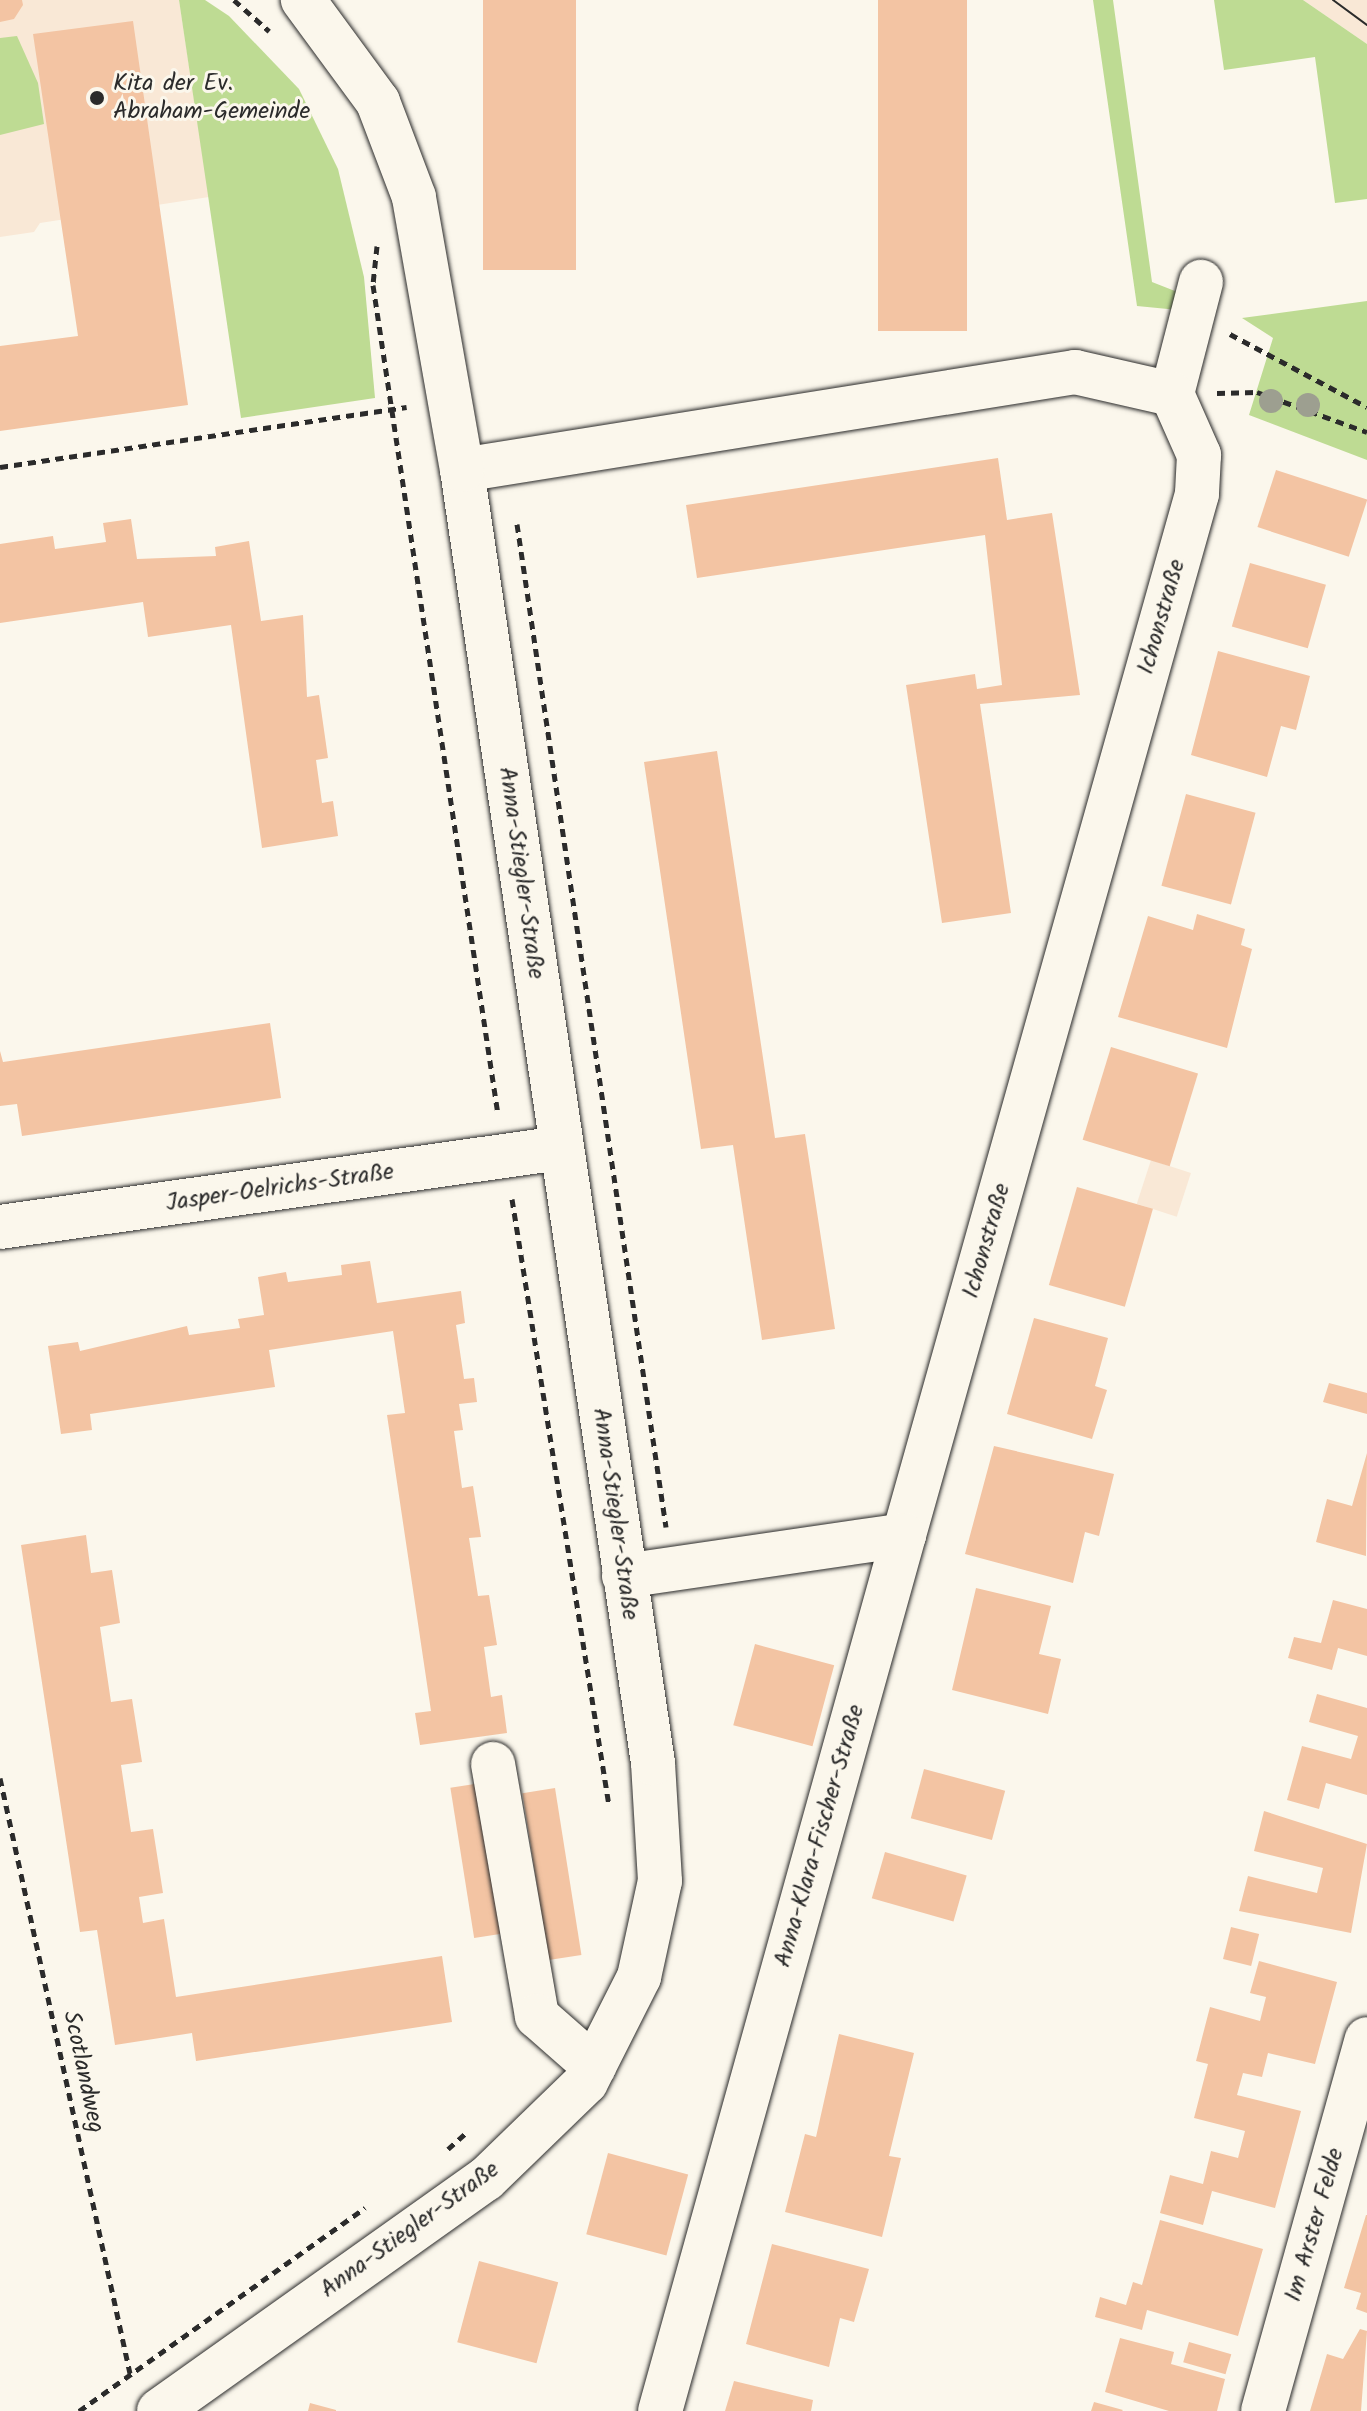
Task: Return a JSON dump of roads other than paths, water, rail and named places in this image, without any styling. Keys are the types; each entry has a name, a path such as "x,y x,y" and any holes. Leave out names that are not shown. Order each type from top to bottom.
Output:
{"street":[{"name":"Anna-Stiegler-Straße","path":"159,2411 486,2179 594,2066 639,1977 660,1881 653,1763 462,470 409,183 378,102 303,0"},
{"path":"462,470 1075,372 1172,394 1196,297"},
{"name":"Ichonstraße","path":"904,1535 1197,494 1199,455 1172,394"},
{"name":"Jasper-Oelrichs-Straße","path":"0,1227 561,1148"},
{"path":"624,1576 904,1535"},
{"name":"Anna-Klara-Fischer-Straße","path":"660,2411 904,1535"},
{"path":"493,1764 537,2016 594,2066"},
{"name":"Im Arster Felde","path":"1263,2411 1367,2039"}],"tram line":[{"path":"1333,0 1367,25"}],"place":[{"name":"Kita der Ev. Abraham-Gemeinde","path":"97,98"}]}
